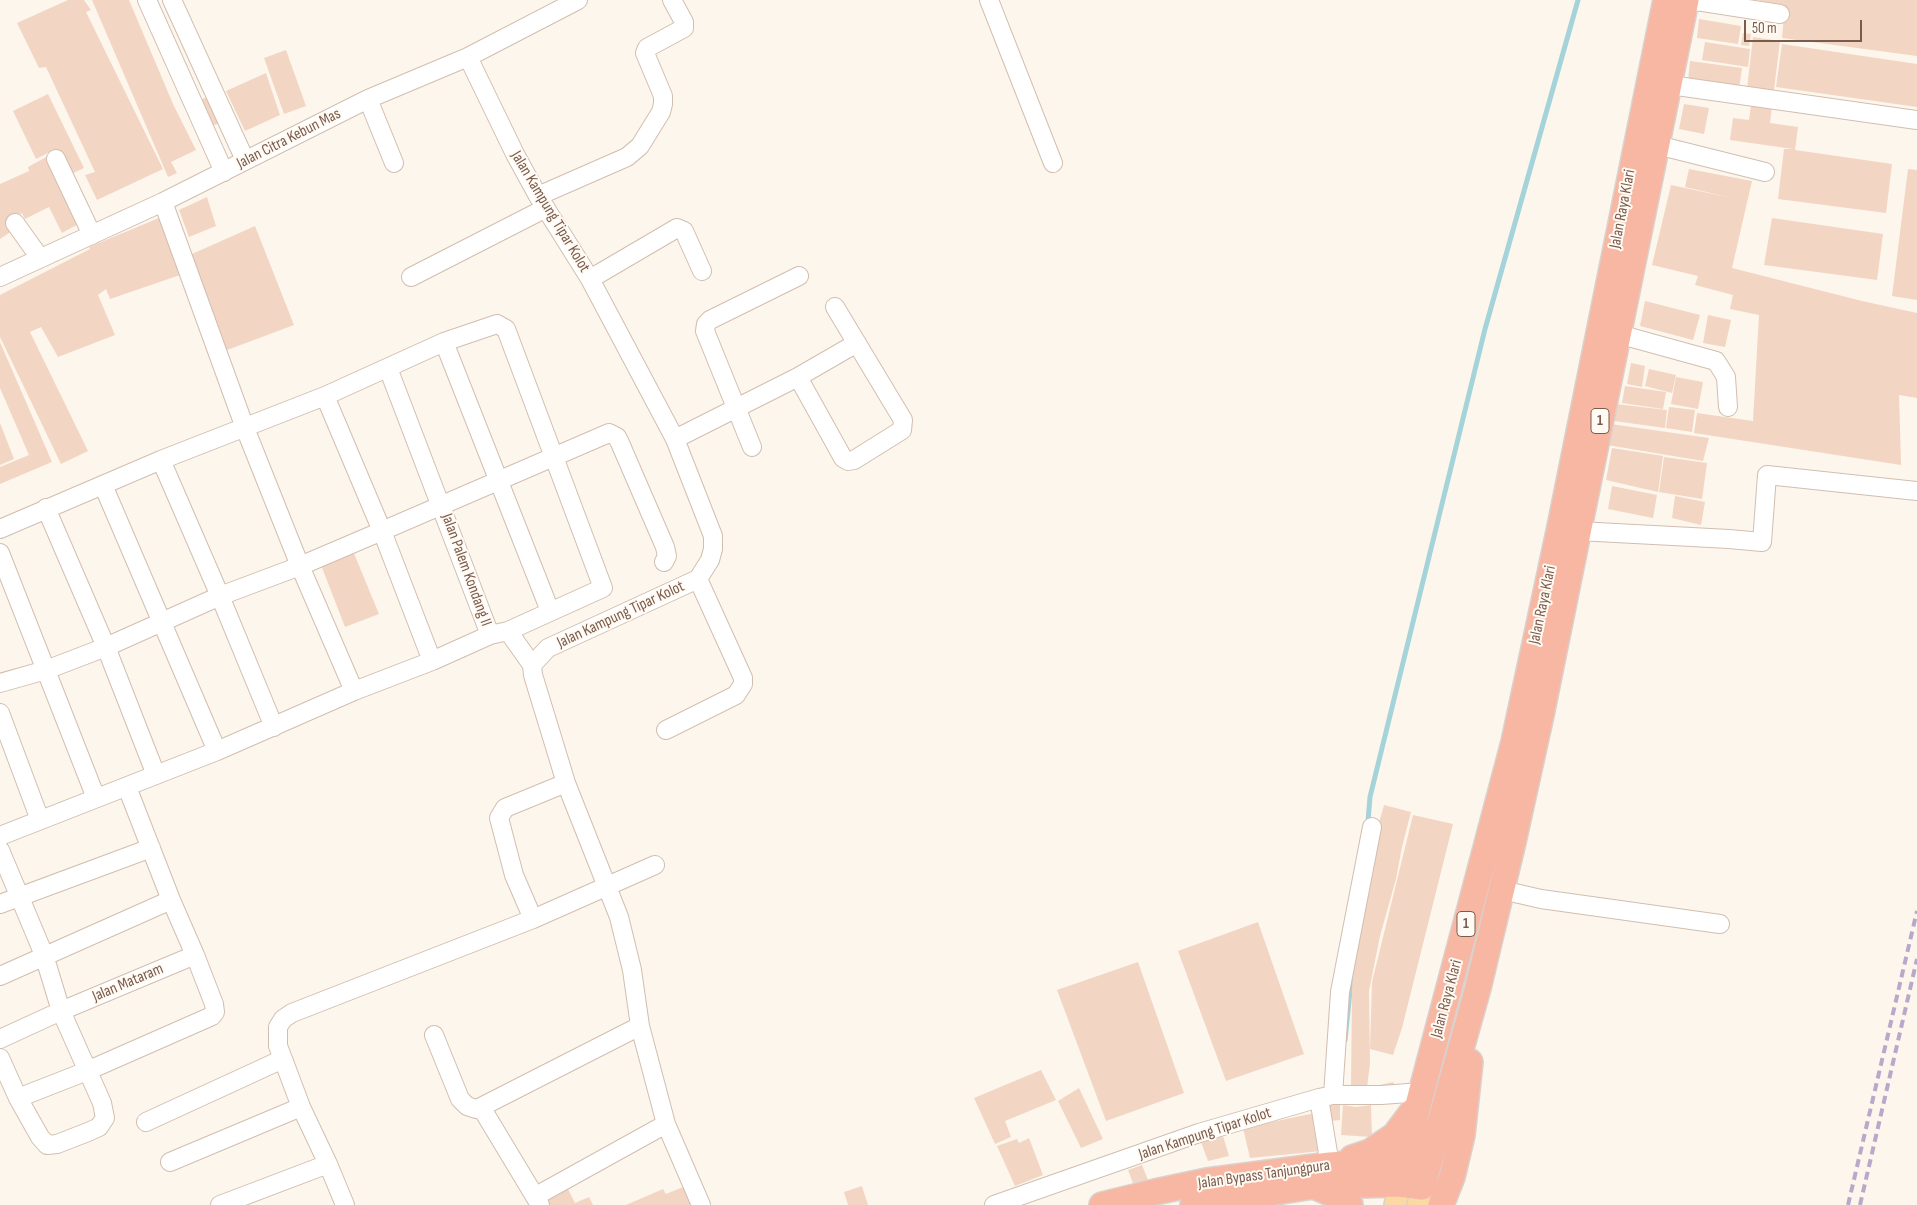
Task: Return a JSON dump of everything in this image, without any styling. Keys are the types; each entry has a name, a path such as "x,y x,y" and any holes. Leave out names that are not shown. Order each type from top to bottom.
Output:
{"highway":[{"name":"Jalan Raya Klari","path":"1411,1184 1478,988 1502,890 1541,715 1670,85 1679,0"},
{"name":"Jalan Raya Klari","path":"1411,1184 1420,1099 1514,742 1560,527 1679,0"},
{"path":"1441,1205 1452,1177 1462,1135 1478,988"},
{"path":"1330,1165 1370,1152 1395,1135 1420,1099"},
{"name":"Jalan Bypass Tanjungpura","path":"1102,1205 1207,1181 1330,1165 1411,1184"},
{"name":"Jalan Bypass Tanjungpura","path":"1193,1205 1313,1186 1411,1184"},
{"path":"1313,1186 1344,1199 1350,1205"}],"street":[{"path":"147,0 224,172"},
{"path":"172,0 246,160"},
{"name":"Jalan Citra Kebun Mas","path":"0,277 164,202 368,99 468,57 578,0"},
{"path":"411,277 542,202 627,157 640,146 661,112 663,104 663,96 645,53 647,48 684,28 684,22 672,0"},
{"path":"989,0 1053,163"},
{"path":"1679,0 1780,14"},
{"name":"Jalan Kampung Tipar Kolot","path":"468,57 496,118 542,202 590,279 675,439 713,536 713,549 710,560 698,579 548,648 532,665"},
{"path":"1670,85 1917,120"},
{"path":"368,99 394,163"},
{"path":"1657,146 1765,172"},
{"path":"56,159 92,235"},
{"path":"164,202 245,428 300,566 354,691"},
{"path":"15,223 40,258"},
{"path":"590,279 677,228 684,231 702,271"},
{"path":"752,448 705,331 706,324 710,320 799,276"},
{"path":"798,377 843,458 848,461 854,460 902,430 903,420 858,342 835,307"},
{"path":"0,529 161,460 325,396 444,342 497,324 506,330 603,588 508,631 490,636 354,691 216,751 0,836"},
{"path":"1618,334 1716,361 1726,377 1728,406"},
{"path":"444,342 550,611"},
{"path":"675,439 798,377 858,342"},
{"name":"Jalan Palem Kondang II","path":"388,368 490,636"},
{"path":"325,396 382,531 432,661"},
{"path":"0,683 46,670 106,647 220,596 300,566 610,433 617,437 665,547 667,556 664,562"},
{"path":"161,460 274,727"},
{"path":"1578,531 1762,542 1767,475 1917,491"},
{"path":"103,486 216,751"},
{"path":"46,508 106,647 156,775"},
{"path":"0,553 96,798"},
{"path":"666,730 736,695 743,684 743,678 698,579"},
{"path":"508,631 532,665 533,675 566,783 619,918 632,970 640,1026 666,1124 701,1205"},
{"path":"0,713 40,820"},
{"path":"533,919 514,875 499,818 505,808 566,783"},
{"path":"18,1098 212,1016 215,1012 214,1004 195,955 171,900 127,787"},
{"path":"1330,1165 1326,1096 1340,992 1372,827"},
{"path":"0,904 151,848"},
{"path":"0,850 44,955 61,1011 102,1103 105,1118 100,1126 88,1132 57,1144 47,1145 40,1137 18,1098 0,1058"},
{"path":"344,1205 328,1164 301,1107 278,1046 278,1027 283,1019 292,1012 533,919 655,865"},
{"path":"1502,890 1541,899 1720,924"},
{"path":"0,976 171,900"},
{"name":"Jalan Mataram","path":"0,1040 61,1011 195,955"},
{"path":"434,1035 460,1099 467,1106 476,1108 640,1026"},
{"path":"146,1122 283,1059"},
{"name":"Jalan Kampung Tipar Kolot","path":"994,1205 1200,1133 1326,1096 1420,1099"},
{"path":"170,1162 301,1107"},
{"path":"481,1107 538,1200 666,1124"},
{"path":"220,1205 328,1164"}],"building":[{"path":"68,0 84,0 91,10 86,12 163,169 97,200 85,175 95,172 46,67 39,68 17,23"},
{"path":"92,0 129,0 173,104 196,150 171,162 177,173 168,177"},
{"path":"1756,0 1917,0 1917,56 1782,38 1785,5"},
{"path":"1699,19 1741,26 1738,44 1697,38"},
{"path":"1743,33 1751,34 1749,46 1741,45"},
{"path":"1753,37 1780,41 1770,123 1798,127 1795,150 1892,164 1886,213 1778,199 1784,149 1793,149 1730,140 1733,118 1749,120 1753,90 1747,89"},
{"path":"1705,42 1750,49 1748,67 1702,60"},
{"path":"1782,44 1917,64 1917,107 1776,87"},
{"path":"286,50 306,106 284,114 264,58"},
{"path":"1690,61 1742,68 1739,89 1688,82"},
{"path":"266,73 280,115 245,131 226,91"},
{"path":"48,94 84,168 69,175 56,149 36,159 13,111"},
{"path":"212,95 224,121 212,126 200,100"},
{"path":"1684,104 1709,108 1704,134 1679,129"},
{"path":"48,156 82,222 62,233 49,207 25,219 22,213 9,220 15,229 0,239 0,184 29,171 28,167"},
{"path":"1689,169 1752,181 1732,268 1917,313 1917,398 1899,395 1901,465 1694,433 1697,413 1753,421 1759,315 1730,309 1733,295 1695,285 1698,276 1652,265 1671,185 1732,198 1685,187"},
{"path":"1908,169 1917,170 1917,300 1892,296"},
{"path":"207,197 216,226 189,237 179,210"},
{"path":"159,218 183,274 110,299 106,289 98,295 115,335 58,357 41,327 30,332 88,451 61,464 0,337 0,295 90,249 89,247"},
{"path":"1772,218 1883,234 1877,280 1764,265"},
{"path":"255,226 294,325 227,350 192,254"},
{"path":"1645,301 1700,315 1693,340 1640,326"},
{"path":"1708,315 1731,320 1725,347 1703,343"},
{"path":"0,342 52,462 0,484 0,467 29,455 0,388"},
{"path":"1631,363 1645,366 1642,387 1627,384"},
{"path":"1649,369 1676,375 1672,393 1645,386"},
{"path":"1676,377 1703,382 1698,409 1671,404"},
{"path":"1625,386 1666,392 1663,409 1622,403"},
{"path":"1616,404 1667,410 1665,428 1614,421"},
{"path":"1669,407 1695,410 1692,432 1666,428"},
{"path":"0,423 14,459 0,465"},
{"path":"1611,424 1709,438 1703,461 1607,445"},
{"path":"1612,448 1663,456 1658,492 1606,480"},
{"path":"1664,457 1707,463 1702,499 1659,492"},
{"path":"1612,486 1657,495 1653,518 1608,509"},
{"path":"1675,496 1705,502 1701,525 1672,518"},
{"path":"353,551 379,614 345,627 321,565"},
{"path":"1384,805 1411,812 1396,879 1380,936 1369,991 1370,1064 1367,1087 1351,1087 1354,956"},
{"path":"1413,815 1453,824 1402,1028 1393,1055 1370,1049 1372,982"},
{"path":"1258,922 1304,1054 1226,1081 1178,951"},
{"path":"1138,962 1184,1093 1106,1121 1057,990"},
{"path":"1041,1070 1056,1100 1005,1121 1011,1137 995,1144 974,1098"},
{"path":"1393,1082 1395,1086 1375,1090 1375,1086"},
{"path":"1079,1088 1103,1139 1081,1148 1058,1101"},
{"path":"1329,1105 1340,1105 1340,1120 1330,1121"},
{"path":"1343,1105 1356,1107 1371,1105 1372,1137 1341,1135"},
{"path":"1315,1113 1322,1151 1250,1158 1243,1128"},
{"path":"1223,1136 1229,1156 1208,1161 1201,1142"},
{"path":"1029,1138 1043,1175 1015,1186 997,1146 1017,1139 1019,1143"},
{"path":"1142,1165 1148,1180 1133,1183 1128,1170"},
{"path":"566,1185 575,1203 589,1197 593,1205 545,1205 541,1198"},
{"path":"688,1185 696,1205 626,1205 663,1189 666,1194"},
{"path":"862,1186 868,1205 848,1205 844,1192"}],"waterway":[{"path":"1368,821 1370,797 1485,329 1578,0"},
{"path":"1345,1040 1352,972"}],"railway":[{"path":"1848,1205 1917,911"},
{"path":"1860,1205 1917,959"}]}
